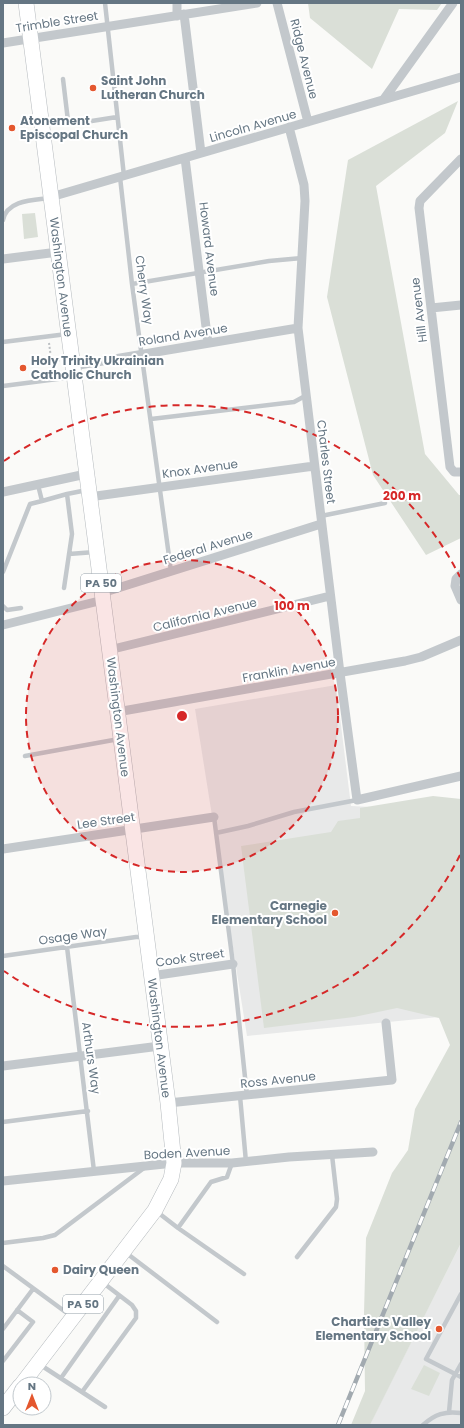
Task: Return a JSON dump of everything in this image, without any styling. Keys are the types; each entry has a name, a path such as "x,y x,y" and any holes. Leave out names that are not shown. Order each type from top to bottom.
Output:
{"main road":[{"name":"Washington Avenue","path":"26,3 168,1104 174,1163 171,1180 155,1210 28,1376"},
{"name":"Washington Avenue","path":"3,1408 12,1396"}],"street":[{"path":"177,3 181,15 201,154"},
{"name":"Trimble Street","path":"3,43 257,3"},
{"name":"Ridge Avenue","path":"277,3 308,122"},
{"path":"384,99 453,3"},
{"name":"Lincoln Avenue","path":"51,197 461,77"},
{"name":"Charles Street","path":"289,127 304,185 306,211 298,328 305,396 357,800"},
{"name":"Howard Avenue","path":"185,158 208,343"},
{"name":"Hill Avenue","path":"458,472 450,467 419,208 420,202 461,159"},
{"path":"3,259 58,252"},
{"path":"431,308 461,305"},
{"name":"Roland Avenue","path":"73,372 142,354 298,328"},
{"name":"Knox Avenue","path":"89,494 159,487 314,466"},
{"path":"3,492 86,474"},
{"name":"Federal Avenue","path":"3,625 102,596 321,520"},
{"path":"461,574 456,578 455,586 461,600"},
{"name":"California Avenue","path":"109,650 330,596"},
{"name":"Franklin Avenue","path":"117,712 340,673 421,657 461,640"},
{"path":"357,800 461,776"},
{"name":"Lee Street","path":"3,849 214,817"},
{"name":"Cook Street","path":"151,976 233,964"},
{"name":"Ross Avenue","path":"168,1104 392,1080 386,1023"},
{"path":"3,1066 160,1046"},
{"name":"Boden Avenue","path":"3,1181 174,1163 232,1163 373,1152"}],"lane":[{"name":"Cherry Way","path":"104,3 117,117 132,284 171,571"},
{"path":"63,79 68,121"},
{"path":"42,125 68,121 78,122 117,117"},
{"path":"3,220 6,212 16,204 51,197"},
{"path":"132,284 269,261 303,258"},
{"path":"3,342 69,334"},
{"path":"3,386 54,380 73,372"},
{"path":"150,419 294,402 305,396"},
{"path":"38,484 42,501"},
{"path":"64,588 72,534 67,494"},
{"path":"3,572 30,504 67,494 89,494"},
{"path":"321,520 385,503"},
{"path":"69,554 96,552"},
{"path":"3,606 7,610 20,608"},
{"path":"25,756 120,739"},
{"path":"216,833 248,826 294,812 357,800"},
{"path":"214,817 233,964 243,1096 246,1162"},
{"name":"Osage Way","path":"3,956 136,936 146,936"},
{"name":"Arthurs Way","path":"67,947 88,1111 94,1172"},
{"path":"3,1122 88,1111"},
{"path":"297,1257 336,1207 332,1155"},
{"path":"178,1228 211,1182 227,1177 232,1163"},
{"path":"3,1243 55,1235 146,1166"},
{"path":"155,1210 244,1274"},
{"path":"124,1251 217,1322"},
{"path":"3,1266 73,1317"},
{"path":"82,1392 136,1318 136,1311 132,1305 100,1281"},
{"path":"3,1329 34,1288"},
{"path":"461,1294 426,1359 461,1377"},
{"path":"61,1378 119,1296"},
{"path":"3,1361 33,1322 18,1310"},
{"path":"38,1363 106,1407"},
{"path":"449,1412 452,1380 461,1364"},
{"path":"423,1425 431,1418 442,1413 461,1413"}],"path":[{"path":"49,342 54,380"},
{"path":"42,363 56,361"}],"shaded area":[{"path":"308,3 442,3 437,10 399,9 372,69 310,18"},
{"path":"458,101 445,133 376,186 425,454 459,495 461,495 461,538 426,555 373,475 327,297 348,160"},
{"path":"35,213 38,237 24,239 22,214"},
{"name":"Carnegie Elementary School","path":"336,685 351,806 435,810 449,1016 247,1036 195,709"},
{"path":"433,796 461,799 461,1243 370,1425 351,1425 365,1391 364,1313 366,1238 392,1173 408,1150 415,1109 450,1045 439,1018 397,1008 354,1017 264,1028 241,846 331,832 338,821 360,818 360,808"},
{"name":"Chartiers Valley Elementary School","path":"461,1243 461,1425 370,1425 374,1416"},
{"path":"424,1365 440,1373 429,1396 411,1389"}],"railway":[{"path":"338,1425 461,1122"}],"place":[{"name":"Saint John Lutheran Church","path":"93,88"},
{"name":"Atonement Episcopal Church","path":"12,128"},
{"name":"Holy Trinity Ukrainian Catholic Church","path":"23,368"},
{"name":"Carnegie Elementary School","path":"335,913"},
{"name":"Dairy Queen","path":"55,1270"},
{"name":"Chartiers Valley Elementary School","path":"439,1329"}]}
